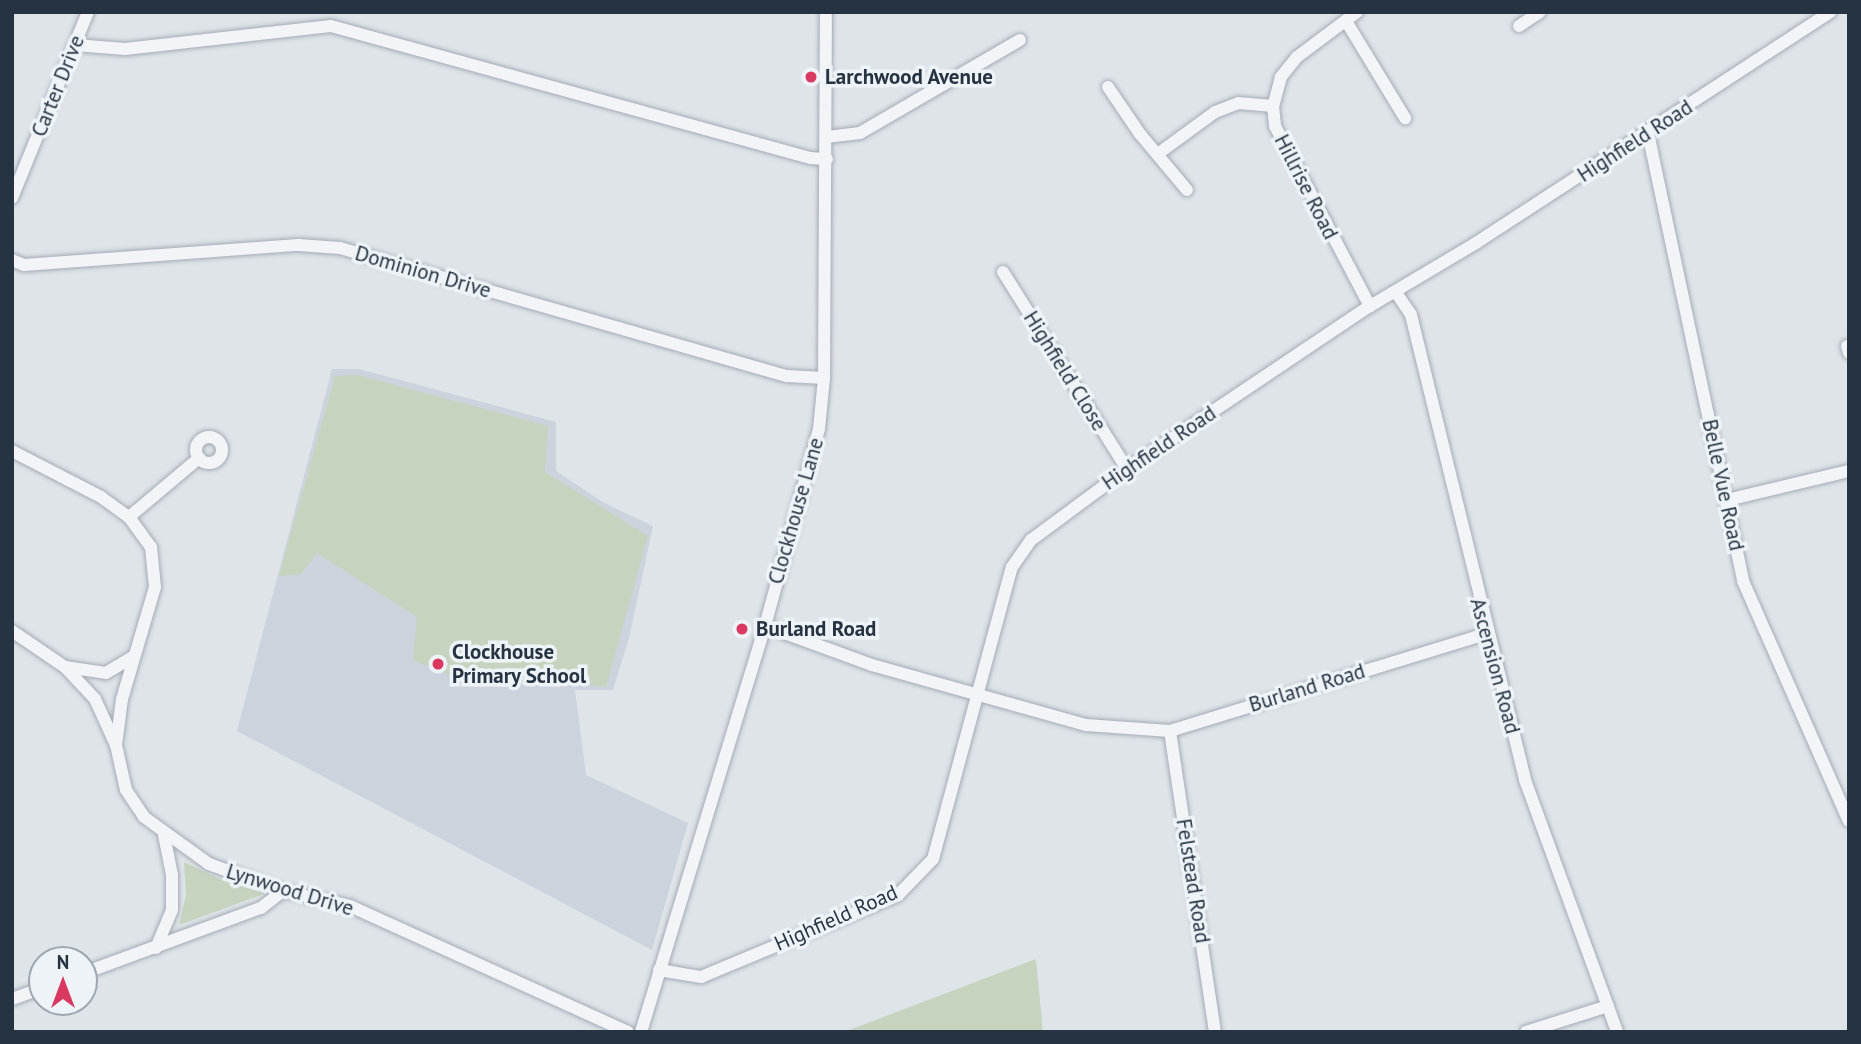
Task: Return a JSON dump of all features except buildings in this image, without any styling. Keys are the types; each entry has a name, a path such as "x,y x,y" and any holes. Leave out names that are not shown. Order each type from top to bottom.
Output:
{"street":[{"name":"Carter Drive","path":"12,198 88,12"},
{"name":"Clockhouse Lane","path":"641,1032 765,626 814,451 824,378 826,12"},
{"name":"Hillrise Road","path":"1357,12 1297,57 1281,77 1273,106 1275,126 1370,306"},
{"path":"1519,26 1540,12"},
{"name":"Highfield Road","path":"659,970 701,977 898,895 933,859 1012,568 1031,540 1127,469 1370,306 1397,294 1830,12"},
{"path":"1346,21 1405,118"},
{"path":"75,44 125,49 331,26 811,158 827,159"},
{"path":"827,137 860,133 1020,40"},
{"path":"1108,87 1187,190"},
{"path":"1159,153 1215,112 1238,103 1273,106"},
{"name":"Belle Vue Road","path":"1648,133 1743,581 1849,821"},
{"name":"Dominion Drive","path":"12,260 24,265 298,245 340,248 787,376 824,378"},
{"name":"Highfield Close","path":"1003,272 1127,469"},
{"name":"Ascension Road","path":"1397,294 1411,315 1486,634 1525,780 1617,1032"},
{"name":"Lynwood Drive","path":"12,451 129,517 151,547 155,587 134,656 116,745 126,790 163,835 209,864 283,891 350,906 628,1032"},
{"path":"129,517 199,458"},
{"path":"1727,500 1849,471"},
{"name":"Burland Road","path":"765,626 978,697 1086,725 1171,731 1486,634"},
{"path":"12,631 65,667 95,699 116,745"},
{"path":"65,667 106,673 134,656"},
{"name":"Felstead Road","path":"1171,731 1215,1032"},
{"path":"156,948 172,910 172,875 163,835"},
{"path":"98,968 261,908 283,891"},
{"path":"1526,1032 1608,1006"}],"shaded area":[{"name":"Clockhouse Primary School","path":"332,369 359,369 556,422 556,471 604,503 653,526 629,638 613,690 575,690 586,775 688,823 652,950 237,731"}],"green space":[{"path":"357,375 548,426 545,472 648,536 606,687 481,672 457,678 413,660 417,617 317,553 301,574 279,576 335,376"},
{"path":"184,862 222,880 266,893 179,925 186,895"},
{"path":"1036,959 1043,1032 844,1032"}],"place":[{"name":"Larchwood Avenue","path":"811,77"},
{"name":"Burland Road","path":"742,629"},
{"name":"Clockhouse Primary School","path":"438,664"}]}
